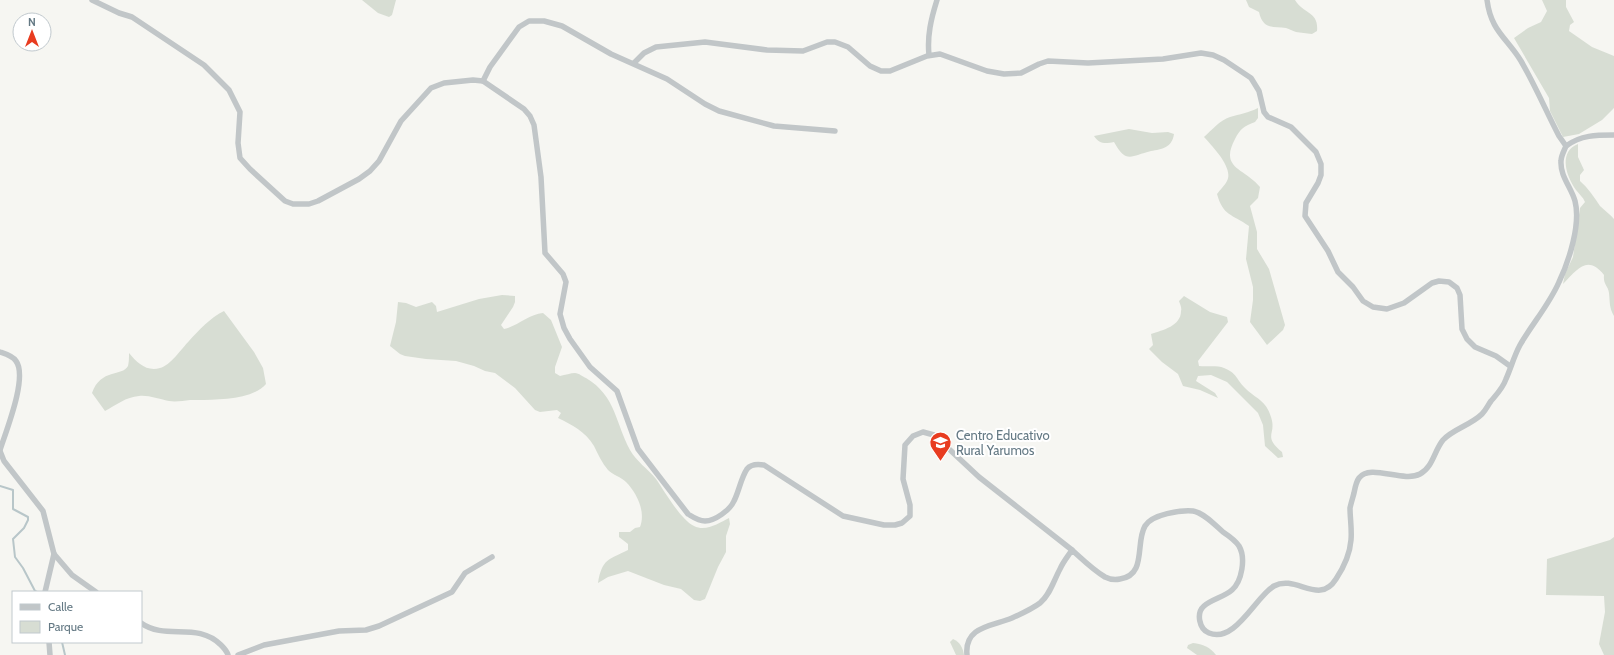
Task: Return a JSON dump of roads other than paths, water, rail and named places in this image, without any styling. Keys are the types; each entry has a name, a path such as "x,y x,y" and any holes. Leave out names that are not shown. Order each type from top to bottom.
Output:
{"street":[{"path":"92,0 119,13 132,17 204,64 224,85 235,101 240,112 238,143 240,158 285,201 293,204 309,204 318,201 359,179 370,170 379,161 401,121 431,88 444,83 473,80 483,81 524,109 530,116 534,125 541,177 545,253 563,274 566,282 560,314 564,328 590,367 616,391 638,449 688,514 697,520 706,521 714,519 729,509 734,502 748,468 756,464 764,465 843,516 884,525 902,523 910,516 910,505 903,479 906,445 913,436 923,432 934,435 979,477 1106,578 1115,580 1124,578 1131,574 1140,559 1142,534 1148,522 1154,518 1181,510 1198,512 1235,541 1242,554 1242,565 1237,582 1231,591 1205,606 1201,611 1199,616 1203,628 1209,633 1224,633 1231,630 1254,608 1271,587 1278,584 1285,582 1318,591 1326,589 1332,584 1347,558 1352,536 1350,507 1358,479 1363,474 1371,472 1399,477 1413,477 1422,474 1429,466 1443,440 1469,425 1483,413 1506,380 1510,366 1521,344 1558,286 1571,254 1575,223 1575,201 1563,174 1561,160 1566,146 1575,140 1589,136 1614,134"},
{"path":"929,55 928,41 930,21 937,0"},
{"path":"1487,0 1489,12 1496,29 1522,63 1559,136 1566,146"},
{"path":"483,81 490,67 516,30 523,24 533,21 544,21 556,24 611,54 634,63 651,73 671,81 705,104 727,114 774,126 836,131"},
{"path":"634,63 644,54 656,47 704,42 767,50 803,51 827,42 835,42 848,47 870,66 881,71 890,71 929,55 944,54 987,70 1010,74 1021,73 1048,61 1104,62 1174,58 1201,53 1218,57 1254,81 1260,91 1264,112 1268,117 1291,127 1316,152 1321,164 1321,175 1306,203 1305,216 1328,250 1340,275 1353,287 1363,301 1374,307 1387,309 1404,303 1432,283 1439,281 1449,282 1457,288 1460,295 1462,329 1467,339 1476,347 1496,356 1510,366"},
{"path":"0,352 15,358 20,367 20,375 13,413 0,450 0,454 43,511 54,554 72,575 95,591"},
{"path":"967,655 968,642 973,634 982,628 1012,618 1041,603 1049,591 1060,568 1072,550"},
{"path":"45,591 54,554"},
{"path":"238,655 264,644 339,632 366,630 379,626 452,592 465,572 492,557"},
{"path":"142,624 150,629 168,632 188,631 204,634 216,640 228,655"},
{"path":"49,643 50,655"}],"waterway":[{"path":"0,486 13,490 13,509 28,517 24,528 13,539 15,557 23,568 35,591"},
{"path":"62,643 65,655"}],"place":[{"name":"Centro Educativo Rural Yarumos","path":"941,462"}]}
